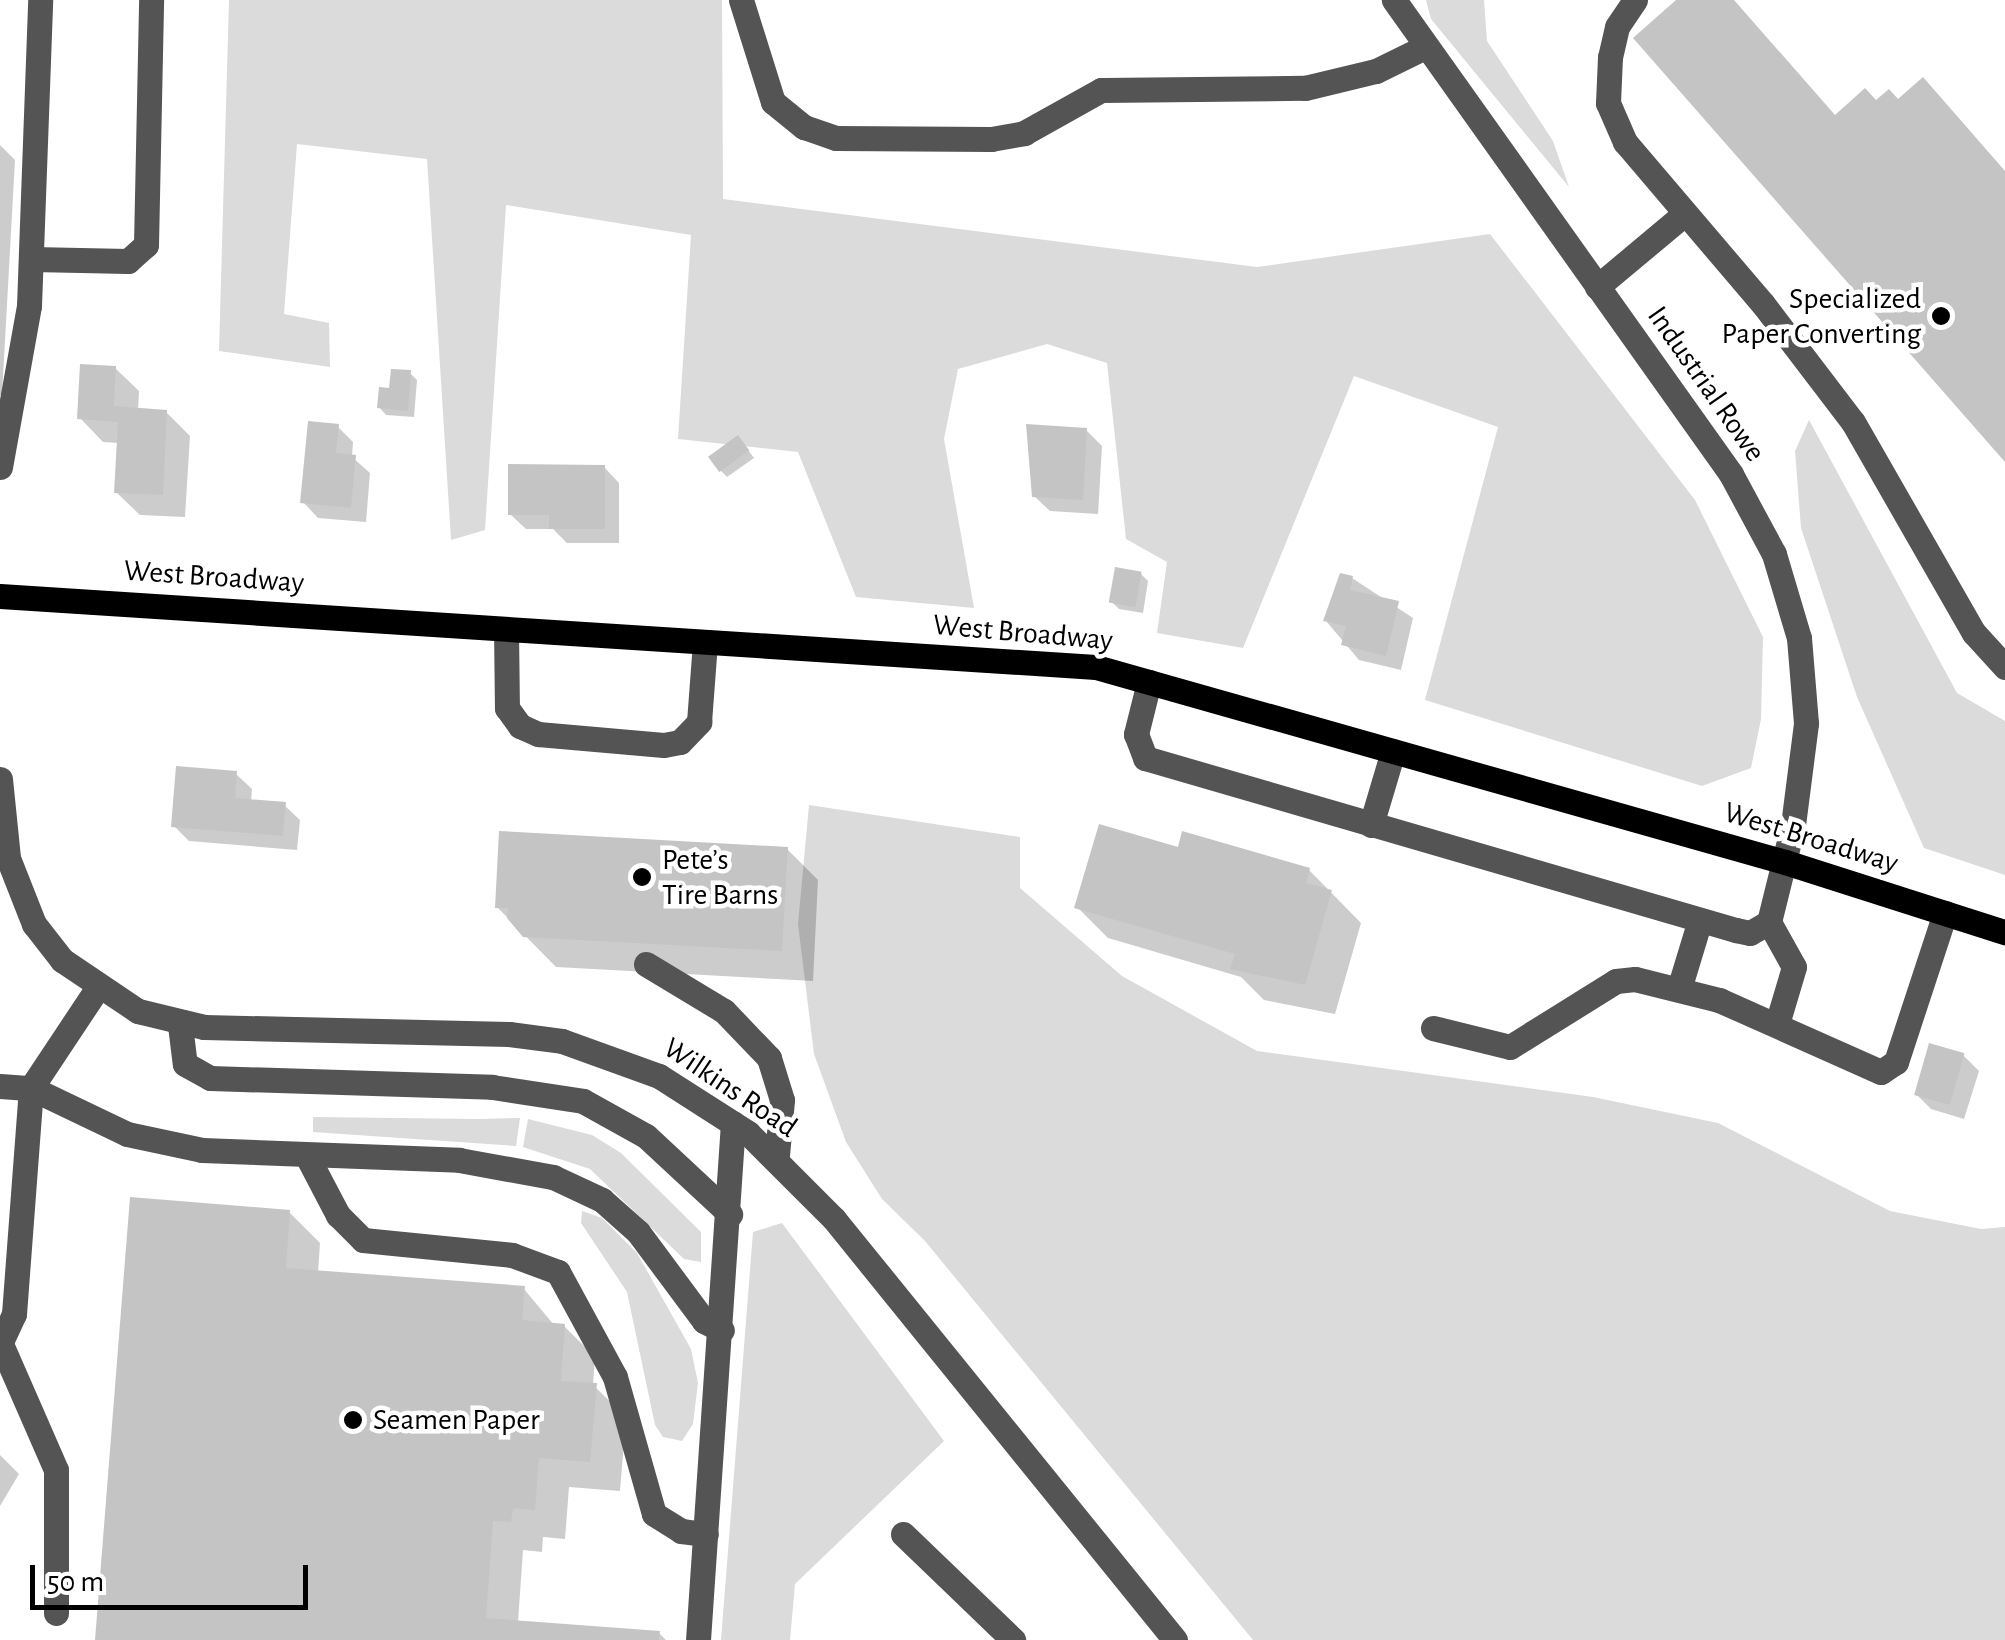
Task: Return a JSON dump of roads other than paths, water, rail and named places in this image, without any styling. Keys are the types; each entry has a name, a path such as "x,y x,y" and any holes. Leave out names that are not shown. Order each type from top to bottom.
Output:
{"main road":[{"name":"West Broadway","path":"0,596 1096,667 1785,862 2005,932"}],"street":[{"path":"0,466 32,259 40,0"},
{"path":"32,259 128,261 146,245 151,0"},
{"path":"741,0 773,102 804,127 836,138 991,138 1024,132 1101,90 1305,88 1376,72 1425,47"},
{"name":"Industrial Rowe","path":"1394,0 1732,474 1765,532 1790,598 1806,723 1785,862 1769,922"},
{"path":"1636,0 1618,27 1608,103 1625,142 1683,215 1763,304 1853,422 1974,633 2005,668"},
{"path":"1597,287 1683,215"},
{"path":"506,629 507,708 520,726 538,734 664,745 680,742 699,722 705,642"},
{"path":"1150,682 1136,734 1145,758 1700,920 1750,932 1769,922 1794,968 1777,1024"},
{"path":"1371,825 1393,751"},
{"name":"Wilkins Road","path":"0,779 8,858 23,905 54,951 98,987 180,1025 475,1032 562,1041 638,1066 733,1123 777,1155 1175,1640"},
{"path":"1433,1028 1510,1048 1626,978 1680,990 1777,1024 1871,1070 1890,1068 1944,913"},
{"path":"1680,990 1700,920"},
{"path":"646,964 724,1011 769,1058 782,1100 777,1155"},
{"path":"56,1613 56,1470 0,1344 14,1314 31,1088 98,987"},
{"path":"180,1025 185,1064 210,1078 492,1088 583,1101 646,1136 730,1214"},
{"path":"0,1086 31,1088 127,1134 164,1142 307,1156 459,1160 554,1177 602,1200 663,1260 704,1321 722,1330"},
{"path":"698,1640 730,1214 733,1123"},
{"path":"307,1156 338,1215 363,1240 512,1255 558,1272 596,1331 615,1377 654,1514 681,1531 706,1534"},
{"path":"903,1534 1012,1640"}],"place":[{"name":"Specialized Paper Converting","path":"1941,316"},
{"name":"Pete’s Tire Barns","path":"642,877"},
{"name":"Seamen Paper","path":"353,1420"}]}
